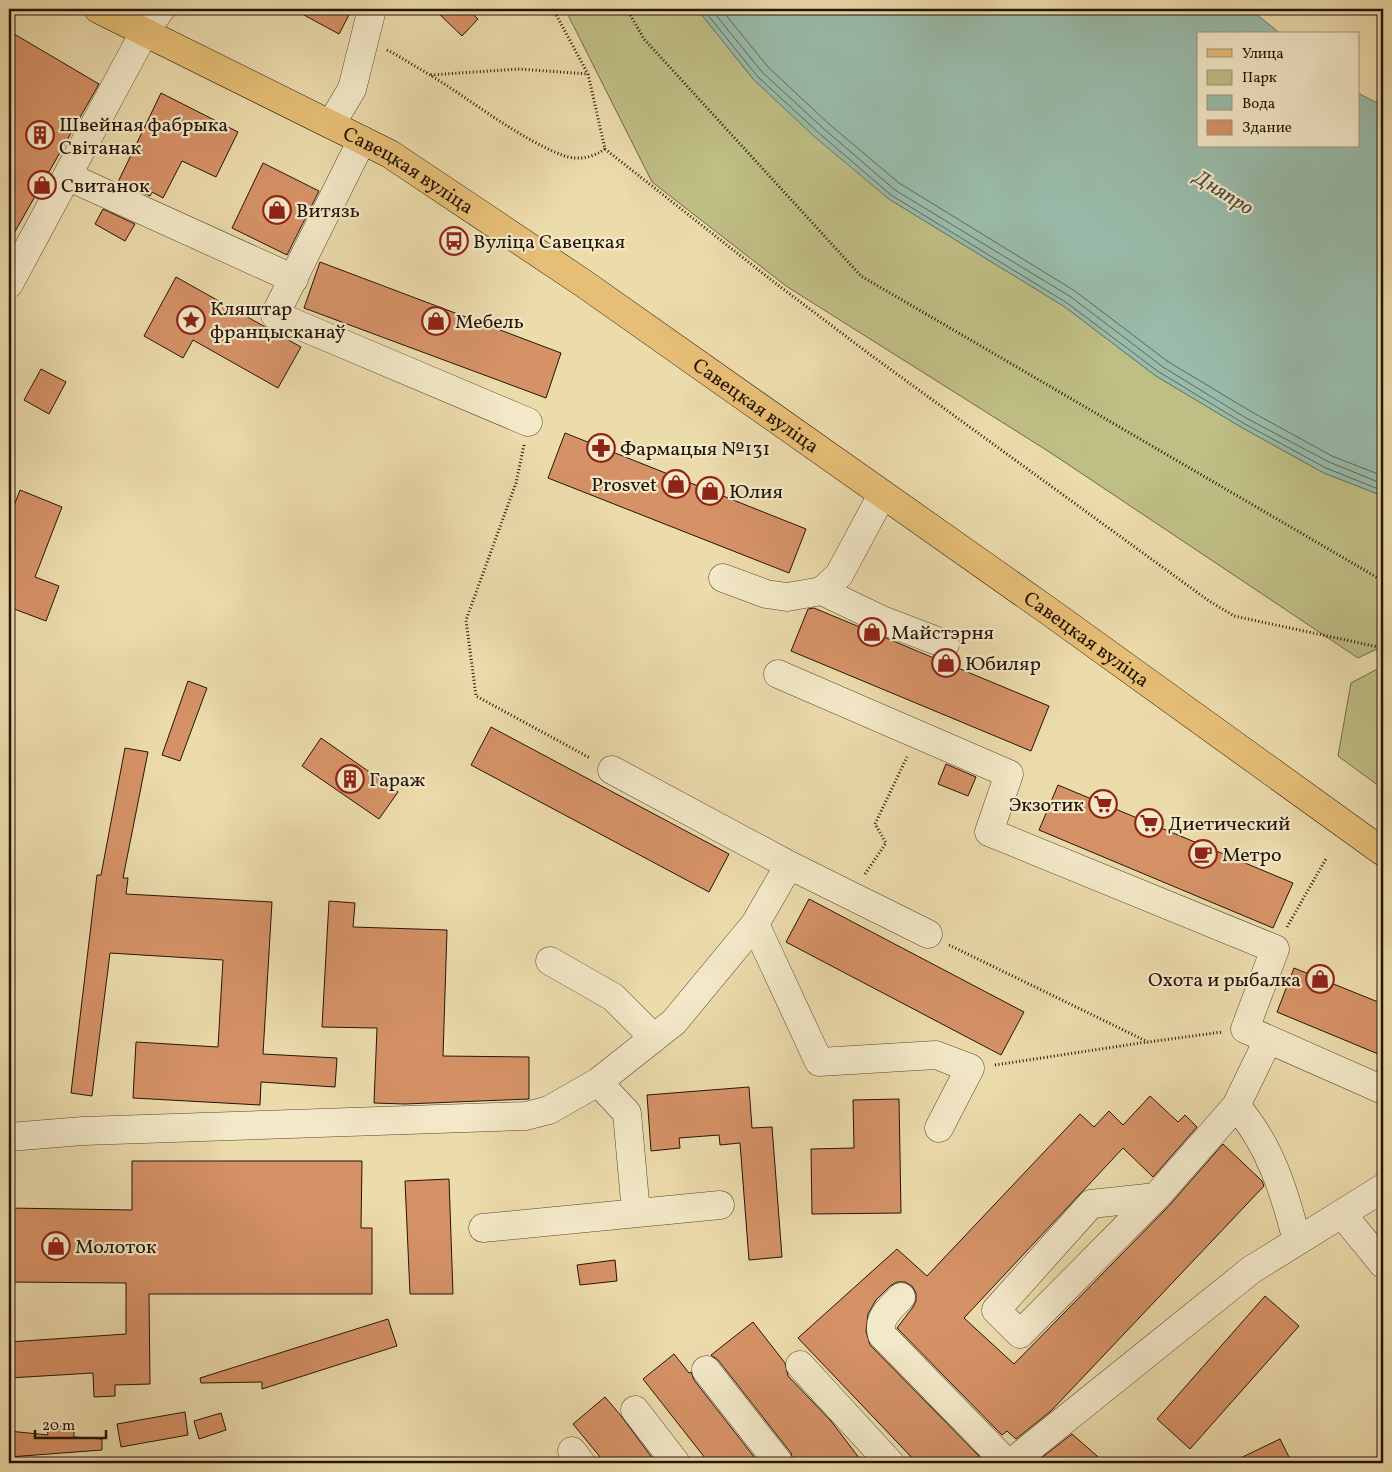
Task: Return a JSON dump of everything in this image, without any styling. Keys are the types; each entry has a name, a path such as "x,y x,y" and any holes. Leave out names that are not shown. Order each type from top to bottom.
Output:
{"main road":[{"name":"Савецкая вуліца","path":"98,9 390,154 583,283 1050,612 1383,852"}],"street":[{"path":"9,284 145,31 161,9"},
{"path":"330,124 352,89 371,13"},
{"path":"362,140 276,316 528,422"},
{"path":"67,176 294,279"},
{"path":"723,578 766,594 787,597 822,591 839,575 882,495"},
{"path":"822,591 882,620 945,644"},
{"path":"778,674 1009,774 989,832 1274,949 1256,1034 1236,1106 1156,1197 1020,1334 996,1310 1091,1204 1156,1197"},
{"path":"612,770 789,865 928,934"},
{"path":"9,1137 83,1130 526,1116 550,1110 598,1082 674,1022 755,924 789,865"},
{"path":"755,924 819,1062 936,1055 970,1068 939,1128"},
{"path":"550,961 613,997 654,1038"},
{"path":"1256,1034 1383,1090"},
{"path":"598,1082 627,1113 636,1213"},
{"path":"1236,1106 1252,1125 1284,1192 1297,1241"},
{"path":"1012,1463 1251,1270 1383,1188"},
{"path":"482,1228 720,1205"},
{"path":"1342,1214 1383,1264"},
{"path":"901,1297 882,1317 879,1326 882,1335 1007,1463"},
{"path":"800,1365 890,1463"},
{"path":"706,1370 779,1463"},
{"path":"634,1410 676,1463"}],"path":[{"path":"553,9 588,74 605,149 716,237 868,353 1209,601 1234,616 1383,648"},
{"path":"627,9 644,39 860,276 1378,578"},
{"path":"365,42 390,52 430,75 513,129 563,155 594,157 605,149"},
{"path":"430,75 518,70 588,74"},
{"path":"528,422 516,484 466,620 476,696 612,770"},
{"path":"850,895 886,843 874,824 908,756"},
{"path":"1274,949 1327,857"},
{"path":"928,934 1148,1042"},
{"path":"970,1068 1148,1042 1256,1034"}],"green space":[{"path":"565,9 697,9 754,80 889,199 1065,307 1156,376 1241,427 1324,473 1383,496 1383,646 1358,658 1051,453 786,286 652,182"},
{"path":"1383,666 1383,789 1338,756 1351,683"}],"water":[{"name":"Дняпро","path":"697,9 1250,9 1279,32 1197,32 1197,148 1360,148 1360,94 1383,106 1383,496 1324,473 1241,427 1156,376 1065,307 889,199 816,138 754,80"}],"building":[{"path":"293,9 352,9 339,34"},
{"path":"434,9 467,9 478,19 462,36"},
{"name":"Швейная фабрыка Світанак","path":"9,31 99,84 9,242"},
{"path":"161,93 238,132 216,177 182,161 163,198 152,192 150,196 118,182"},
{"name":"Витязь","path":"263,163 319,191 287,255 232,228"},
{"path":"103,209 135,224 125,241 95,224"},
{"path":"320,262 561,353 546,398 304,308"},
{"path":"176,277 301,347 278,388 193,340 183,358 144,336"},
{"path":"41,369 66,382 49,414 24,400"},
{"path":"565,433 806,529 789,573 548,478"},
{"path":"20,490 62,507 35,577 59,586 46,621 9,607 9,519"},
{"path":"814,608 1049,706 1031,751 791,651 808,609"},
{"path":"188,681 207,688 180,761 162,755"},
{"path":"491,727 729,854 709,892 471,765"},
{"name":"Гараж","path":"321,738 398,792 379,819 302,766"},
{"path":"125,748 148,752 123,878 128,878 126,894 272,902 263,1054 337,1058 335,1087 261,1082 260,1105 133,1098 136,1042 218,1047 223,960 110,953 92,1096 71,1093 97,875 101,875"},
{"path":"946,764 976,777 968,796 938,784"},
{"path":"1058,785 1293,883 1273,928 1039,830"},
{"path":"809,899 1024,1012 1001,1055 786,942"},
{"path":"329,901 355,903 353,927 447,930 443,1056 529,1057 529,1099 405,1104 374,1103 377,1028 322,1027"},
{"path":"1294,968 1383,1004 1383,1056 1277,1012"},
{"path":"749,1087 752,1128 772,1127 782,1257 749,1260 740,1143 720,1145 719,1135 679,1138 680,1148 651,1151 647,1095"},
{"path":"1150,1096 1178,1122 1185,1115 1197,1127 1153,1177 1123,1148 964,1318 1014,1364 1167,1208 1223,1144 1262,1181 1264,1186 1051,1411 1016,1439 1007,1431 1002,1435 897,1328 913,1307 916,1301 916,1293 912,1286 905,1282 897,1282 890,1286 876,1300 868,1314 866,1331 870,1345 979,1456 971,1463 917,1463 798,1338 897,1249 927,1276 1080,1114 1094,1127 1109,1111 1123,1125"},
{"path":"899,1099 901,1213 812,1214 811,1149 854,1148 853,1100"},
{"path":"132,1161 362,1161 361,1228 372,1228 372,1294 149,1294 150,1384 115,1385 115,1396 94,1397 93,1373 9,1378 9,1342 126,1334 126,1283 9,1282 9,1208 132,1210"},
{"path":"449,1179 453,1294 410,1294 405,1181"},
{"path":"615,1260 617,1281 580,1285 577,1265"},
{"path":"1265,1296 1299,1326 1190,1449 1157,1419"},
{"path":"388,1319 397,1346 262,1389 262,1382 201,1383 200,1378"},
{"path":"753,1322 785,1363 788,1376 831,1421 863,1463 794,1463 791,1453 718,1360 711,1355"},
{"path":"674,1354 689,1373 691,1372 694,1380 759,1463 709,1463 643,1379"},
{"path":"605,1397 656,1463 605,1463 573,1424"},
{"path":"185,1412 188,1435 121,1447 117,1424"},
{"path":"221,1413 226,1430 199,1439 194,1421"},
{"path":"74,1425 74,1437 102,1439 102,1450 9,1457 9,1431 48,1435 47,1427"},
{"path":"1072,1434 1105,1463 1045,1463 1040,1459"},
{"path":"1280,1439 1292,1463 1230,1463"}],"place":[{"name":"Швейная фабрыка Світанак","path":"40,135"},
{"name":"Свитанок","path":"42,185"},
{"name":"Витязь","path":"277,210"},
{"name":"Вуліца Савецкая","path":"454,241"},
{"name":"Кляштар францысканаў","path":"191,320"},
{"name":"Мебель","path":"436,321"},
{"name":"Фармацыя №131","path":"601,448"},
{"name":"Prosvet","path":"676,484"},
{"name":"Юлия","path":"710,491"},
{"name":"Майстэрня","path":"872,632"},
{"name":"Юбиляр","path":"946,663"},
{"name":"Гараж","path":"350,779"},
{"name":"Экзотик","path":"1103,804"},
{"name":"Диетический","path":"1149,823"},
{"name":"Метро","path":"1203,854"},
{"name":"Охота и рыбалка","path":"1320,979"},
{"name":"Молоток","path":"56,1246"}]}
